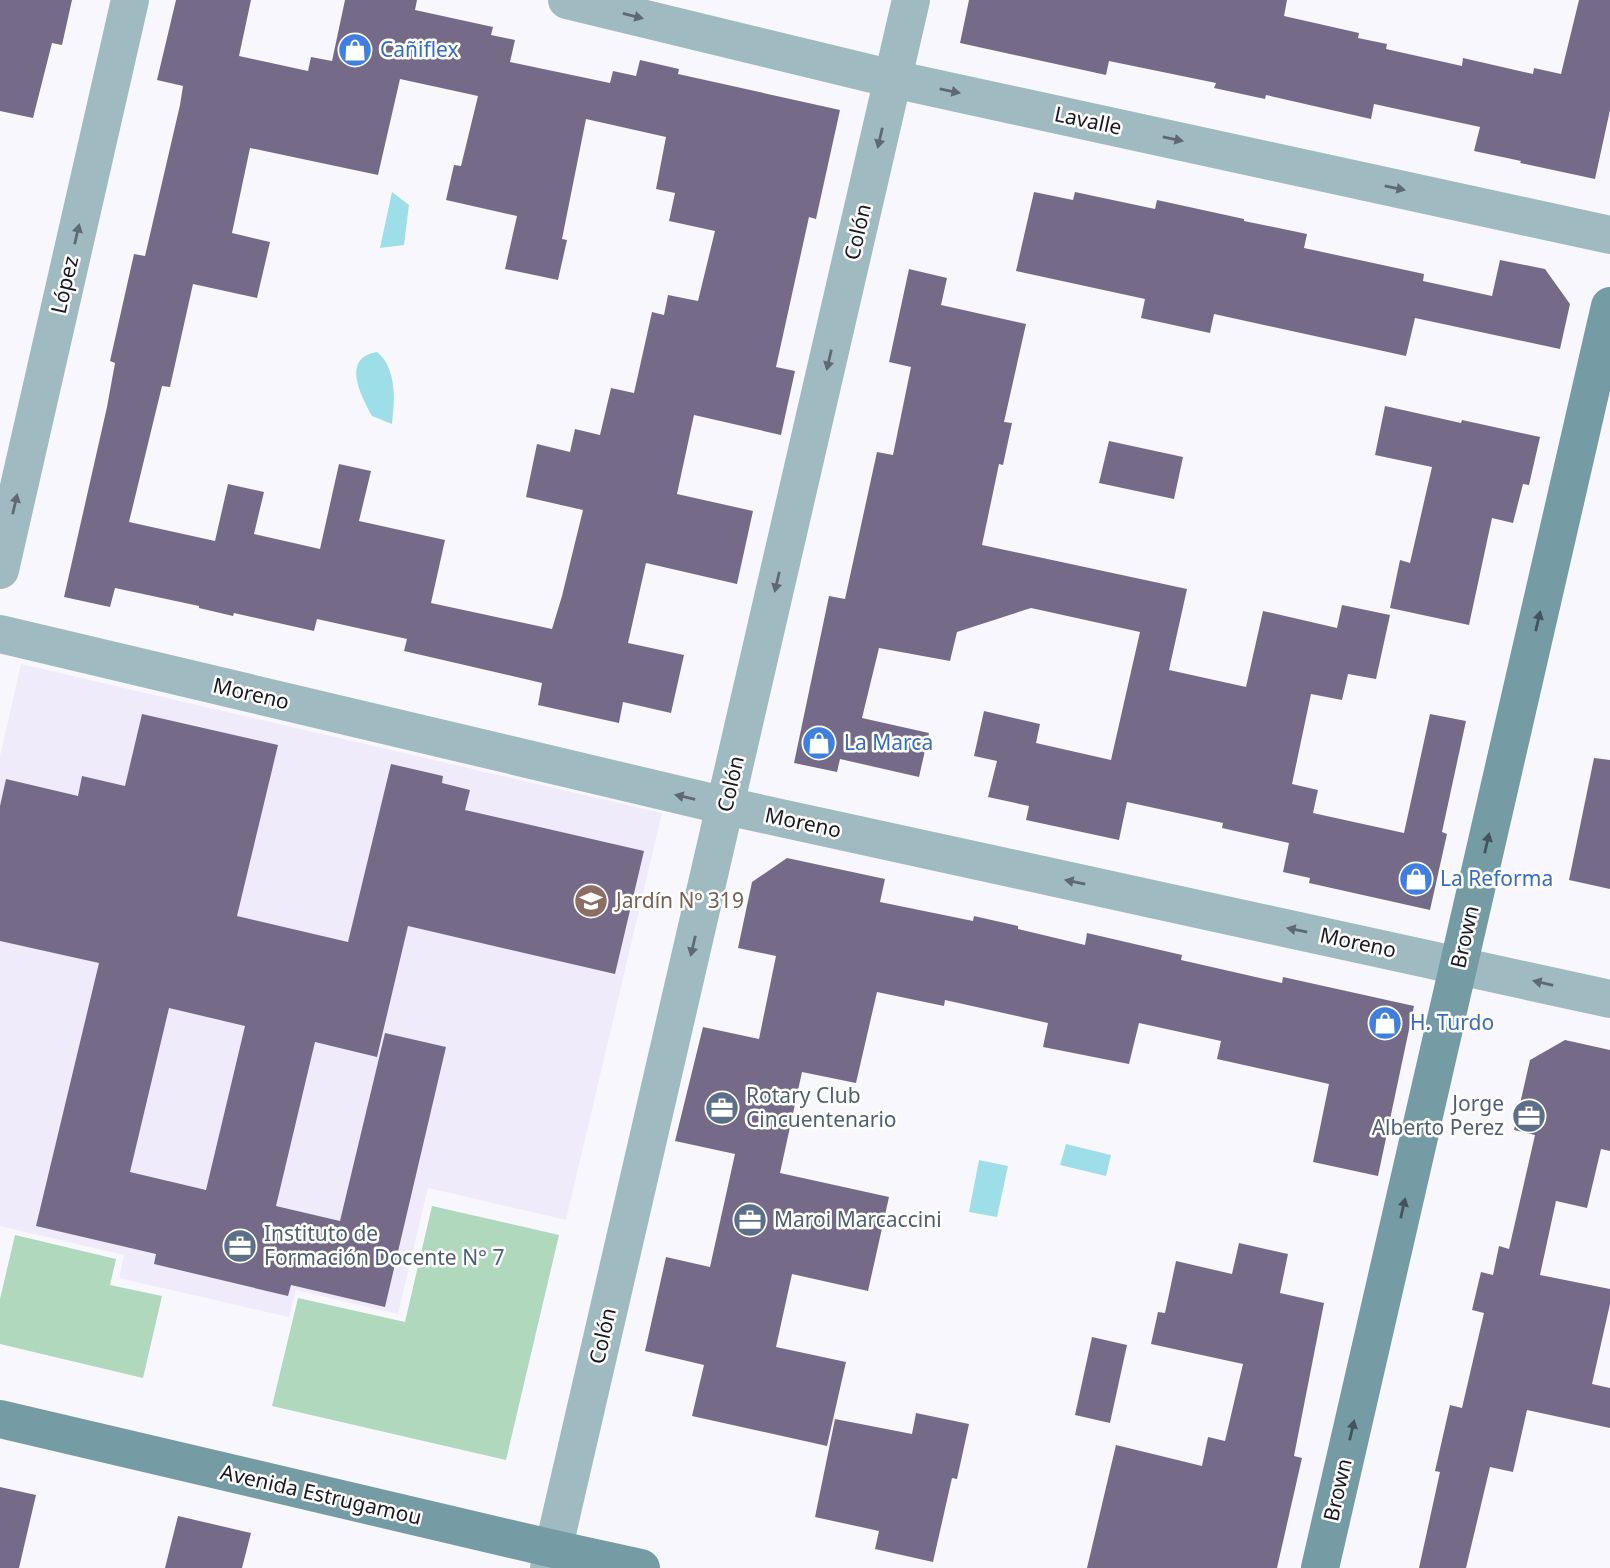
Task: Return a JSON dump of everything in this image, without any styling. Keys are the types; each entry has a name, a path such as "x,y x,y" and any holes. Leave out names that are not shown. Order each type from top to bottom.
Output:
{"street":[{"name":"López","path":"0,570 130,0"},
{"name":"Lavalle","path":"567,0 893,79 1610,235"},
{"name":"Colón","path":"552,1559 911,0"},
{"name":"Brown","path":"1320,1568 1610,306"},
{"name":"Moreno","path":"0,634 726,806 1610,999"},
{"name":"Avenida Estrugamou","path":"0,1419 552,1559 642,1568"}],"shaded area":[{"path":"21,664 662,813 566,1220 428,1188 398,1314 296,1290 289,1317 119,1278 124,1255 0,1226 0,756"}],"green space":[{"path":"432,1206 559,1235 506,1460 272,1406 298,1298 405,1322"},
{"path":"15,1235 116,1259 110,1285 162,1296 143,1378 0,1344 0,1299"}],"water":[{"path":"392,192 409,205 404,245 380,248"},
{"path":"377,352 388,367 393,385 392,424 372,416 359,389 359,362"},
{"path":"1066,1144 1111,1155 1106,1176 1060,1165"},
{"path":"979,1160 1008,1166 997,1217 969,1212"}],"building":[{"path":"0,0 72,0 62,45 52,43 33,118 0,111"},
{"path":"176,0 251,0 239,56 308,71 311,57 332,61 345,0 417,0 415,10 493,27 491,35 515,40 510,62 610,83 613,71 636,76 640,60 679,69 678,74 840,110 816,219 809,217 776,367 795,371 781,435 694,415 677,494 753,511 737,584 646,563 628,643 684,655 671,713 623,702 619,723 538,705 542,683 404,651 407,639 317,619 314,631 234,613 233,616 115,588 110,607 64,597 107,407 115,363 110,361 134,254 145,256 180,105 183,86 157,80","holes":["400,79 478,96 461,166 454,165 446,200 517,216 505,269 558,280 567,240 562,239 586,119 666,137 656,189 675,193 669,221 715,231 698,301 668,295 664,315 652,312 634,393 611,388 600,435 575,429 570,452 537,444 526,497 583,510 552,629 431,603 445,540 359,521 371,471 339,464 320,549 254,534 264,492 228,484 215,541 129,522 162,386 170,387 193,284 257,298 270,242 232,233 250,148 378,175"]},
{"path":"969,0 1287,0 1284,16 1359,33 1358,38 1387,44 1386,49 1462,66 1463,58 1533,74 1534,68 1561,74 1579,0 1610,0 1610,110 1595,179 1474,151 1480,127 1374,104 1371,119 1266,95 1265,99 1214,88 1216,83 1109,61 1106,75 960,43"},
{"path":"1034,192 1073,200 1075,192 1155,209 1157,200 1244,219 1307,234 1304,248 1424,274 1423,281 1492,296 1500,260 1545,269 1570,304 1560,349 1415,318 1406,356 1214,314 1210,333 1141,318 1145,299 1016,271"},
{"path":"909,269 947,278 941,305 1026,324 1004,422 1012,423 1003,465 999,464 982,545 1187,589 1169,670 1246,687 1263,611 1337,628 1342,605 1390,615 1376,679 1348,674 1342,700 1311,694 1292,784 1318,790 1313,813 1404,833 1430,714 1466,721 1442,832 1447,834 1430,910 1309,883 1310,878 1283,872 1289,843 1222,828 1223,823 1127,802 1119,840 1026,820 1029,806 988,797 997,761 974,756 984,711 1040,724 1036,743 1111,760 1140,632 1031,608 957,632 950,661 879,648 862,718 929,733 919,777 840,759 837,772 794,763 829,596 845,599 877,452 893,455 911,367 889,362"},
{"path":"1385,406 1540,437 1529,485 1523,484 1513,523 1492,518 1469,625 1390,608 1400,560 1410,563 1432,467 1375,455"},
{"path":"1109,441 1183,457 1174,499 1099,483"},
{"path":"142,714 278,745 237,916 348,942 391,764 443,776 442,783 470,790 465,810 644,851 615,974 408,926 377,1057 315,1042 276,1206 340,1221 385,1033 446,1047 385,1307 291,1285 288,1296 154,1264 156,1254 36,1226 99,963 0,941 0,806 6,779 78,796 82,776 125,786","holes":["169,1008 245,1026 206,1190 130,1172"]},
{"path":"1594,758 1610,760 1610,889 1569,880"},
{"path":"787,858 885,879 880,902 973,921 974,916 1085,945 1087,933 1182,955 1181,960 1282,983 1283,977 1414,1006 1378,1176 1313,1162 1329,1084 1217,1059 1221,1041 1139,1023 1129,1064 1043,1047 1048,1023 945,1000 944,1006 877,992 856,1083 802,1072 780,1173 889,1197 868,1291 792,1274 776,1347 846,1362 827,1446 692,1416 704,1365 645,1351 666,1257 710,1267 735,1154 675,1141 703,1027 759,1039 776,956 738,948 752,882"},
{"path":"1565,1040 1610,1050 1610,1151 1601,1149 1587,1208 1556,1201 1540,1275 1610,1289 1610,1304 1592,1384 1610,1388 1610,1428 1527,1410 1513,1472 1490,1467 1466,1568 1419,1568 1440,1472 1435,1471 1450,1405 1462,1408 1484,1313 1472,1310 1481,1272 1493,1275 1499,1246 1509,1249 1535,1135 1514,1130 1530,1060"},
{"path":"1239,1243 1288,1254 1280,1293 1324,1303 1294,1456 1302,1458 1277,1568 1087,1568 1116,1445 1202,1466 1208,1437 1225,1441 1243,1364 1151,1344 1158,1312 1165,1313 1176,1261 1232,1274"},
{"path":"1092,1337 1127,1345 1110,1423 1075,1415"},
{"path":"916,1413 969,1424 957,1479 952,1478 933,1562 875,1549 879,1531 815,1517 835,1419 912,1434"},
{"path":"0,1487 36,1495 19,1568 0,1568"},
{"path":"178,1516 251,1533 242,1568 165,1568"}],"place":[{"name":"Cañiflex","path":"355,50"},
{"name":"La Marca","path":"819,743"},
{"name":"La Reforma","path":"1416,879"},
{"name":"Jardín Nº 319","path":"591,901"},
{"name":"H. Turdo","path":"1385,1023"},
{"name":"Rotary Club Cincuentenario","path":"722,1108"},
{"name":"Jorge Alberto Perez","path":"1529,1116"},
{"name":"Maroi Marcaccini","path":"750,1220"},
{"name":"Instituto de Formación Docente N° 7","path":"240,1246"}]}
